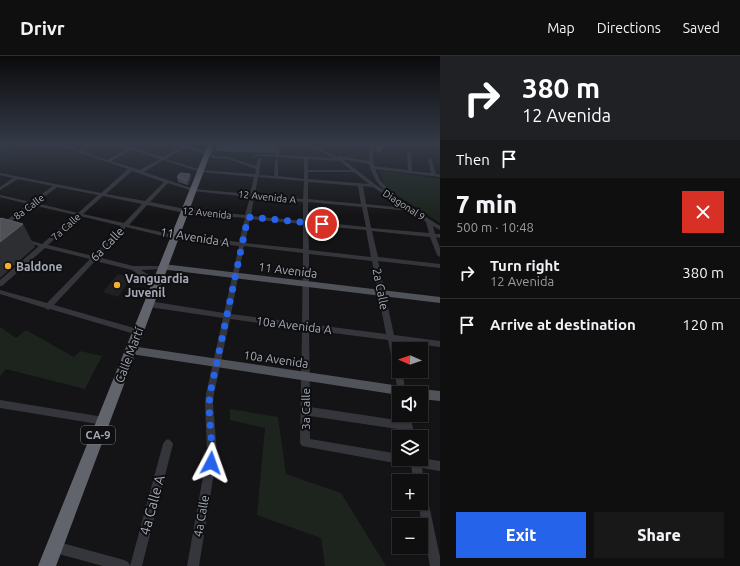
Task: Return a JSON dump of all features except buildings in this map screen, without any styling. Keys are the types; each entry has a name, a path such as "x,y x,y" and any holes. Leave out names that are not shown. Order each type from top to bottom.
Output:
{"highway":[{"name":"Calle Martí","path":"47,566 201,168"}],"main road":[{"name":"11 Avenida","path":"163,267 440,300"},
{"name":"10a Avenida","path":"131,350 392,391"},
{"path":"428,395 440,396"}],"street":[{"name":"12 Avenida A","path":"128,168 193,190 413,210"},
{"path":"140,172 148,168"},
{"path":"190,168 200,171 257,172"},
{"path":"248,168 276,178 374,186"},
{"name":"4a Calle","path":"193,566 212,454 209,404 258,168"},
{"path":"276,178 277,168"},
{"name":"3a Calle","path":"306,168 305,442 392,457"},
{"name":"Diagonal 9","path":"350,168 374,186 440,228"},
{"path":"373,168 377,181 404,204"},
{"path":"387,168 440,176"},
{"path":"410,168 410,172"},
{"path":"432,168 434,175"},
{"name":"7a Calle","path":"0,284 131,169"},
{"path":"306,171 354,171"},
{"name":"12 Avenida","path":"0,174 185,211 440,236"},
{"path":"0,189 18,177"},
{"name":"6a Calle","path":"48,307 167,181"},
{"name":"2a Calle","path":"360,184 400,386"},
{"name":"8a Calle","path":"0,228 57,185"},
{"name":"11 Avenida A","path":"0,196 126,224 175,237 440,266"},
{"path":"429,221 432,235 440,255"},
{"name":"11 Avenida","path":"15,238 133,268 163,267"},
{"name":"11 Avenida","path":"133,268 157,284"},
{"path":"0,292 138,332"},
{"name":"10a Avenida A","path":"149,304 227,316 440,344"},
{"path":"0,404 104,421"},
{"path":"305,410 408,426"},
{"path":"407,422 409,430"},
{"name":"4a Calle A","path":"136,566 168,444"},
{"path":"428,464 440,466"},
{"path":"425,510 437,564"},
{"path":"55,547 124,566"}],"shaded area":[{"path":"379,170 440,179 440,223 385,187"},
{"name":"Vanguardia Juvenil","path":"118,274 131,278 118,297 103,292"},
{"path":"0,327 16,338 26,330 74,357 80,351 102,356 85,389 6,369 0,376"},
{"path":"230,409 278,417 286,474 341,493 386,566 325,566 321,538 257,515 265,428 230,420"}],"place":[{"name":"Baldone","path":"8,266"},
{"name":"Vanguardia Juvenil","path":"117,285"}],"route":[{"path":"211,463 212,442 209,404 210,394 248,217 322,224"}]}
